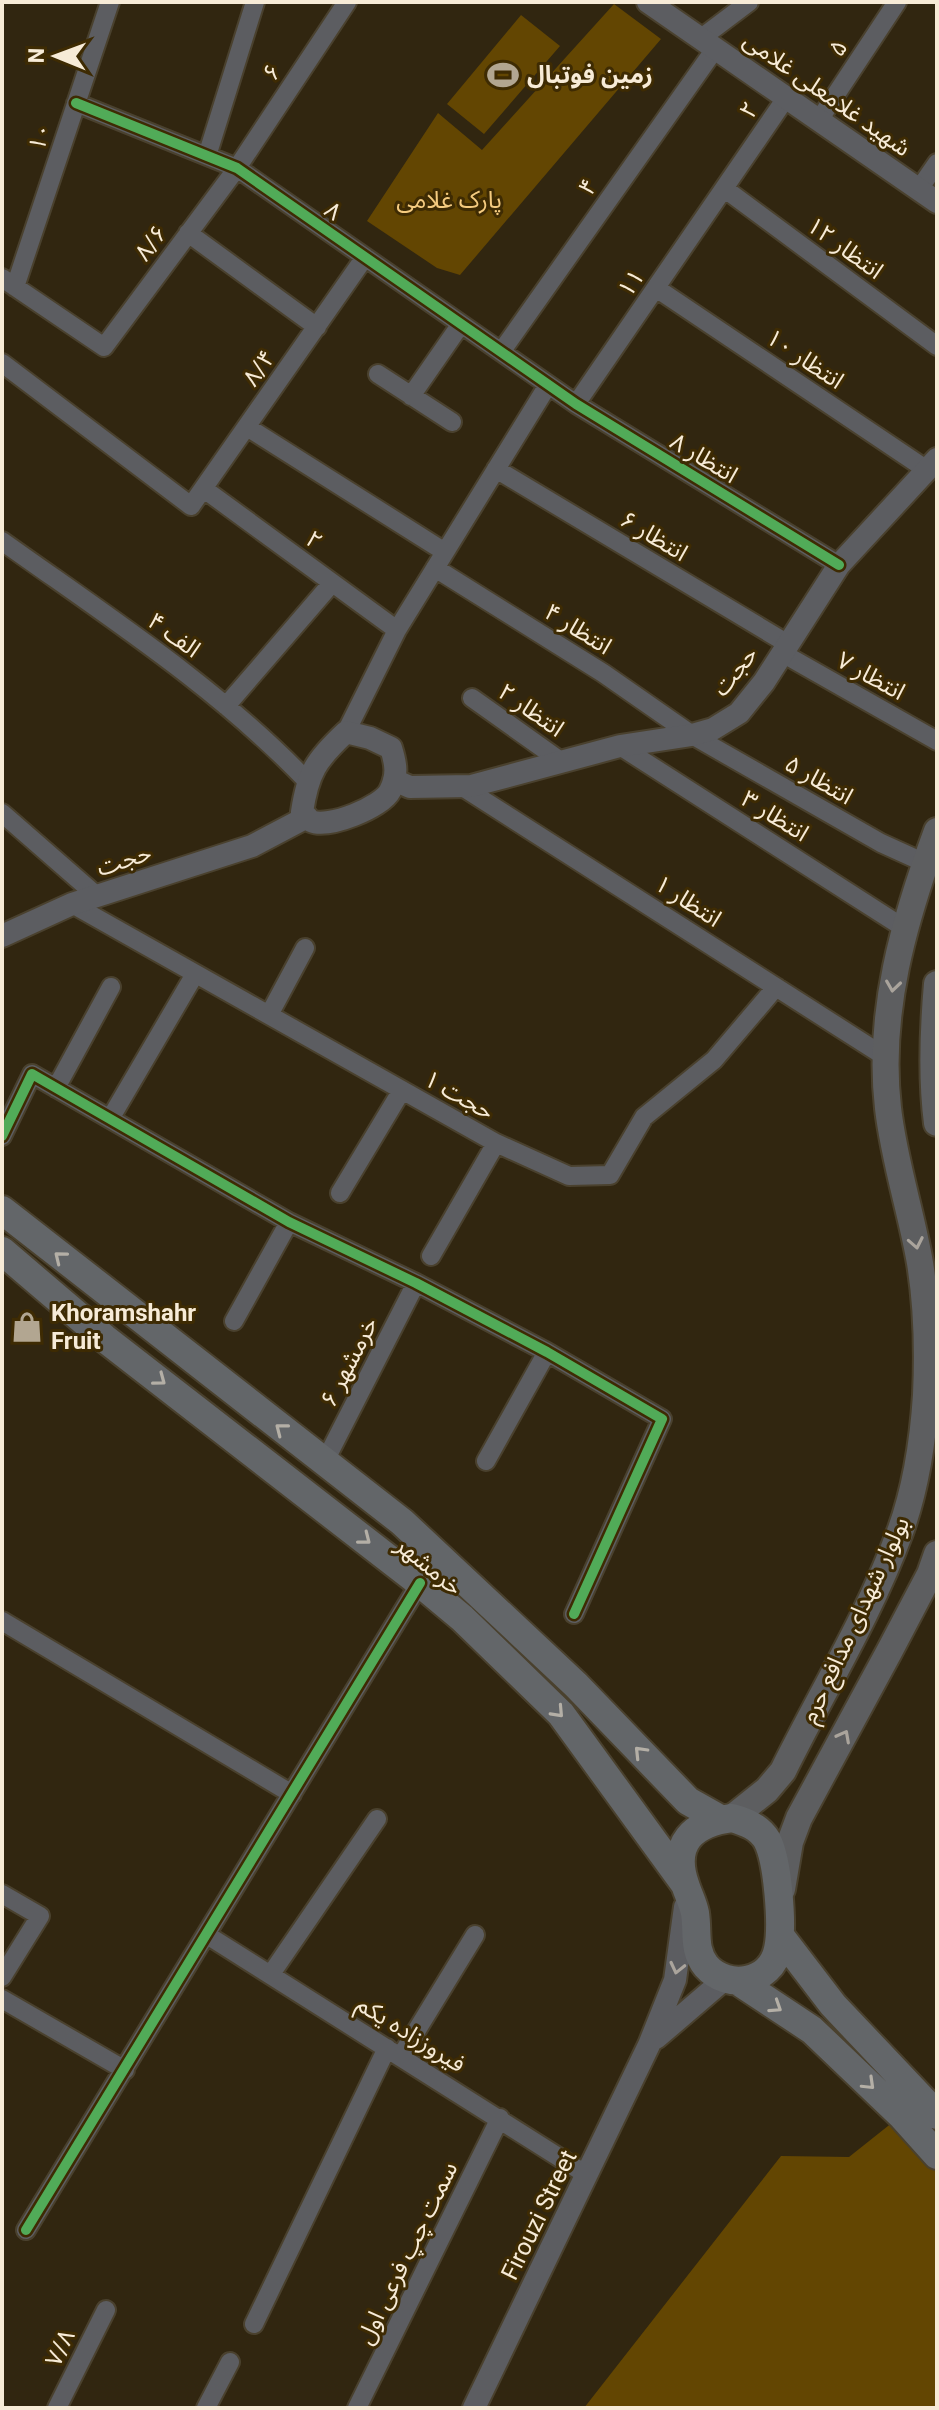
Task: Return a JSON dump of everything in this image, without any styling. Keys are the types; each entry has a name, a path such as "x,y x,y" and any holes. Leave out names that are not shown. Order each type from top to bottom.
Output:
{"main road":[{"name":"بولوار شهدای مدافع حرم","path":"726,1819 767,1790 783,1771 851,1639 900,1532 913,1489 926,1396 925,1302 888,1106 887,1058 892,989 904,928 937,831"},
{"path":"937,997 934,1097 937,1123"},
{"path":"2,1210 402,1522 576,1685 688,1801 726,1819 751,1824 766,1840 774,1862 780,1924 777,1956 755,1979 733,1980"},
{"name":"خرمشهر","path":"2,1251 98,1332 462,1618 561,1714 686,1887"},
{"path":"98,1332 118,1303"},
{"name":"بولوار شهدای مدافع حرم","path":"780,1924 784,1869 790,1842 917,1600 937,1554"},
{"path":"790,1758 788,1771 792,1782 808,1786 821,1779"},
{"path":"641,1821 653,1828 673,1828 679,1819 681,1802 670,1783"},
{"path":"726,1819 695,1829 681,1852 686,1887 695,1914 700,1958 712,1972 733,1980 812,2030 902,2116 937,2155"},
{"path":"780,1924 833,2005 937,2115"}],"street":[{"name":"۱۰","path":"9,282 110,2"},
{"path":"207,156 255,2"},
{"name":"۶","path":"237,168 347,2"},
{"name":"شهید غلامعلی غلامی","path":"648,2 928,196"},
{"name":"۴","path":"501,352 708,44 749,2"},
{"name":"۵","path":"819,120 897,2"},
{"name":"۲","path":"725,189 786,98"},
{"name":"۸","path":"76,103 237,168 548,385"},
{"path":"928,196 937,163"},
{"name":"۸/۶","path":"9,282 104,347 237,168"},
{"name":"۱۱","path":"576,404 725,189"},
{"name":"انتظار ۱۲","path":"725,189 937,346"},
{"path":"188,233 317,327"},
{"name":"۸/۴","path":"2,363 191,506 365,257"},
{"name":"انتظار ۱۰","path":"656,288 932,465"},
{"path":"411,396 461,324"},
{"path":"378,374 452,422"},
{"path":"346,732 391,748 397,769 389,794 362,812 330,822 312,821 302,812 307,781 324,752 346,732 397,630 548,385"},
{"name":"انتظار ۸","path":"548,385 839,565"},
{"path":"247,427 440,560"},
{"name":"حجت","path":"394,780 410,787 471,786 620,746 713,729 739,713 839,565 932,465"},
{"name":"انتظار ۶","path":"496,469 785,649"},
{"name":"۲","path":"204,489 397,630"},
{"name":"۴ الف","path":"2,541 184,671 262,735 307,781"},
{"name":"انتظار ۴","path":"440,560 692,735"},
{"path":"226,706 332,583"},
{"name":"انتظار ۷","path":"785,649 937,741"},
{"name":"انتظار ۲","path":"472,698 562,762"},
{"name":"انتظار ۵","path":"692,735 881,843 925,863"},
{"name":"انتظار ۳","path":"620,746 904,928"},
{"name":"انتظار ۱","path":"461,786 887,1058"},
{"path":"2,813 97,896"},
{"name":"حجت","path":"2,936 72,904 252,846 307,817"},
{"name":"حجت ۱","path":"72,904 496,1143 569,1176 610,1175 644,1117 714,1060 776,987"},
{"path":"269,1015 305,948"},
{"path":"110,1119 195,974"},
{"path":"56,1088 111,987"},
{"path":"2,1136 32,1074 289,1222 416,1283 547,1352 662,1419 574,1614"},
{"path":"340,1193 402,1090"},
{"path":"431,1256 496,1143"},
{"path":"234,1321 289,1222"},
{"name":"خرمشهر ۶","path":"324,1463 416,1283"},
{"path":"486,1461 547,1352"},
{"path":"26,2230 420,1583"},
{"path":"2,1621 292,1794"},
{"path":"271,1974 377,1819"},
{"name":"Firouzi Street","path":"474,2408 649,2045 675,1980 686,1887"},
{"path":"2,1894 40,1916 2,1977"},
{"name":"فیروززاده یکم","path":"207,1935 587,2175"},
{"path":"254,2324 394,2052 475,1935"},
{"path":"649,2045 665,2028 733,1980"},
{"path":"2,1999 125,2070"},
{"name":"سمت چپ فرعی اول","path":"357,2408 500,2118"},
{"name":"۷/۸","path":"57,2408 106,2310"},
{"path":"206,2408 230,2362"}],"green space":[{"name":"پارک غلامی","path":"614,4 661,39 460,275 437,268 367,221 438,113 482,150"},
{"name":"زمین فوتبال","path":"521,15 560,46 484,134 447,104"},
{"path":"937,2087 937,2408 584,2408 781,2156 849,2157"}],"cycle path":[{"path":"76,103 237,168 576,404 839,565"},
{"path":"2,1136 32,1074 289,1222 416,1283 547,1352 662,1419 574,1614"},
{"path":"26,2230 420,1583"}],"place":[{"name":"زمین فوتبال","path":"503,75"},
{"name":"Khoramshahr Fruit","path":"27,1327"}]}
